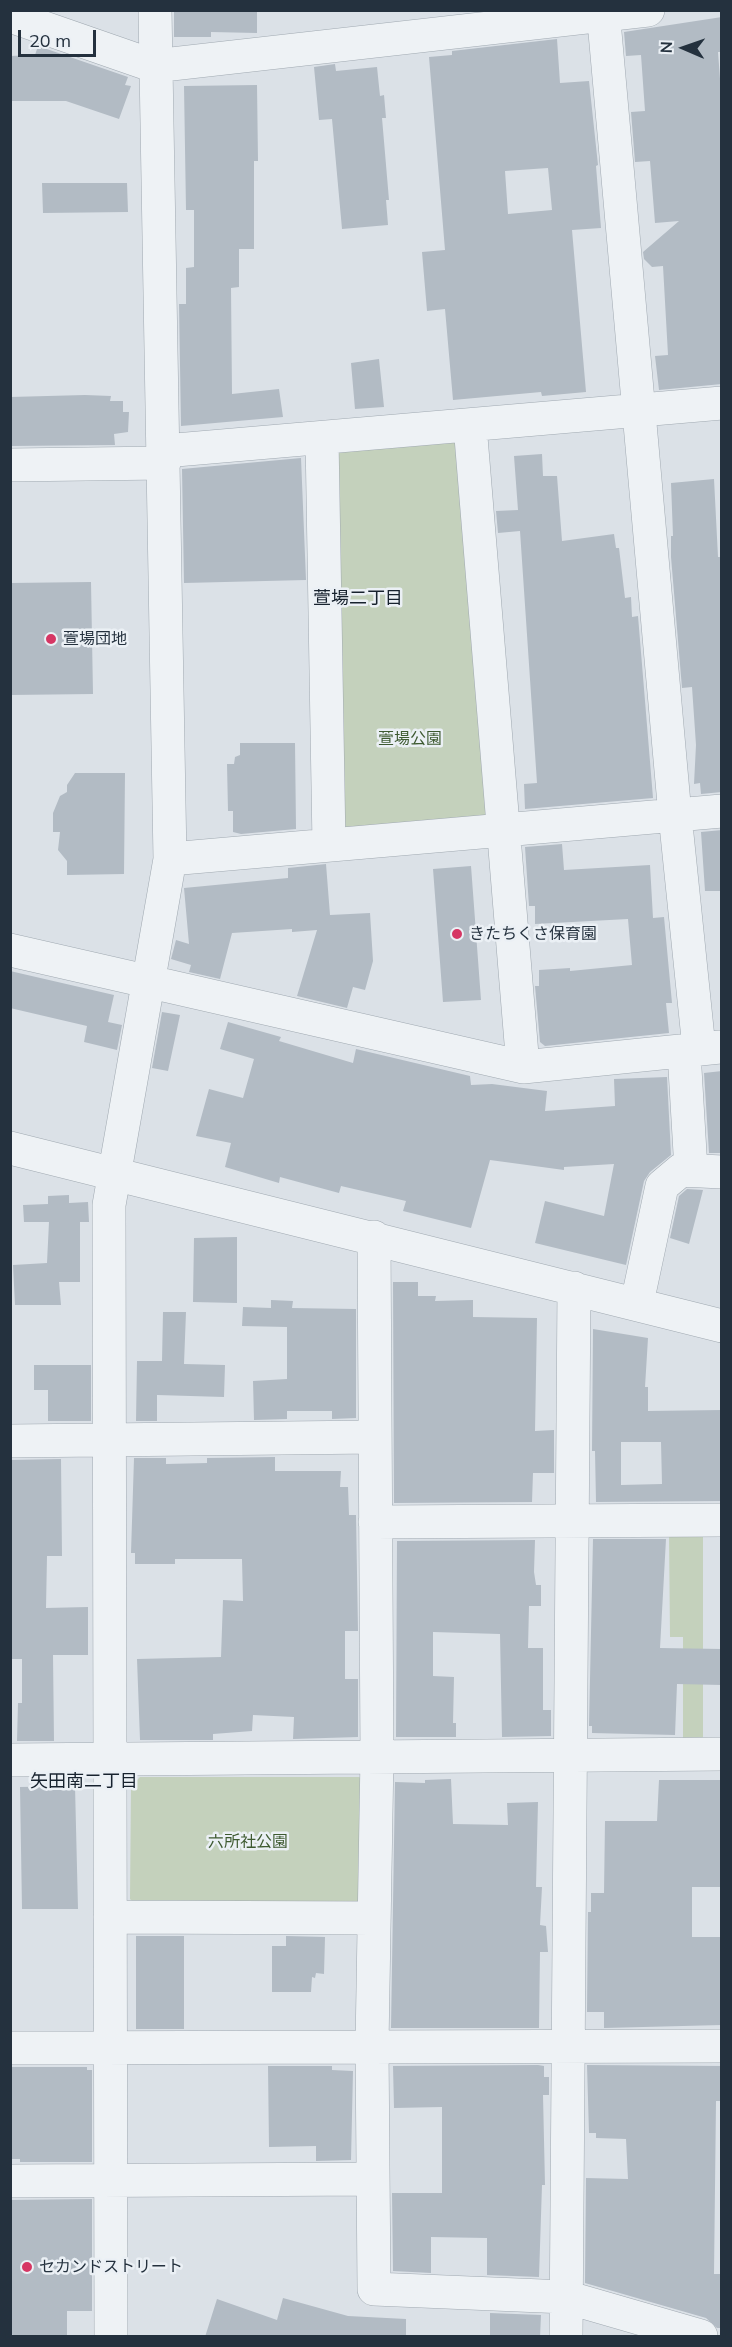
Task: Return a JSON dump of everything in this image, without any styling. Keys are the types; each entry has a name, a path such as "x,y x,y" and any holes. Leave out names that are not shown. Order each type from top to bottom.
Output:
{"street":[{"path":"111,2337 109,1205 170,859 164,457 154,66 155,10"},
{"path":"10,16 154,66 446,21 648,10"},
{"path":"603,14 675,815 702,1049 706,1171 681,1170 662,1186 638,1303"},
{"path":"10,465 164,457 322,438 722,403"},
{"path":"470,425 523,1067"},
{"path":"322,438 329,844"},
{"path":"170,859 722,811"},
{"path":"10,950 523,1067 702,1049"},
{"path":"10,1148 638,1303 722,1326"},
{"path":"374,1238 377,1756 372,2045 374,2289 566,2297 701,2337"},
{"path":"566,2337 574,1288"},
{"path":"10,1440 375,1437"},
{"path":"375,1522 722,1520"},
{"path":"10,1760 110,1761 377,1756 722,1754"},
{"path":"110,1917 374,1918"},
{"path":"10,2048 372,2045 722,2046"},
{"path":"10,2181 373,2179"}],"green space":[{"name":"萱場公園","path":"459,441 490,813 483,820 345,832 338,824 332,461 341,447"},
{"path":"669,1533 703,1533 703,1747 683,1747 683,1637 670,1637"},
{"name":"六所社公園","path":"140,1777 359,1777 367,1782 363,1899 355,1907 136,1905 130,1899 131,1786"}],"building":[{"path":"174,10 257,10 257,33 211,32 211,37 174,37"},
{"path":"722,17 722,52 718,52 722,105 722,384 659,390 655,356 668,355 663,266 652,267 644,259 643,252 679,221 655,223 650,161 635,162 631,112 645,111 641,55 626,56 624,32"},
{"path":"557,39 560,83 589,81 598,165 596,166 601,228 572,230 586,392 542,396 541,392 453,400 445,309 427,311 422,252 445,250 429,57 452,55 452,51","holes":["548,168 552,210 508,214 505,171"]},
{"path":"38,46 128,77 125,85 131,86 119,119 66,101 10,101 10,56 35,55"},
{"path":"335,64 336,71 377,67 380,96 384,95 386,118 382,118 389,200 386,200 388,225 342,229 332,119 319,120 314,67"},
{"path":"257,85 258,161 254,161 254,249 239,249 239,287 231,288 232,394 279,389 283,417 181,426 179,304 186,304 186,268 194,267 194,210 186,210 184,86"},
{"path":"42,183 127,183 128,212 43,213"},
{"path":"379,359 384,407 355,409 351,363"},
{"path":"111,396 110,401 123,401 123,412 129,412 128,432 114,434 115,445 10,446 10,397"},
{"path":"542,454 543,476 557,476 562,541 614,534 616,548 619,548 625,598 631,597 632,617 638,616 653,798 525,809 524,784 537,783 520,531 498,533 496,511 518,510 514,456"},
{"path":"301,458 306,580 184,583 182,469"},
{"path":"714,479 718,557 722,557 722,792 701,794 700,783 694,784 696,745 692,687 682,688 671,557 671,536 673,536 671,483"},
{"name":"萱場団地","path":"91,582 93,694 10,695 10,583"},
{"path":"240,743 295,743 296,829 241,834 233,832 233,811 228,811 227,764 234,764 235,757 240,755"},
{"path":"75,773 125,773 124,874 67,875 67,861 58,850 60,832 53,832 53,813 60,796 67,792 67,785"},
{"path":"722,830 722,891 705,891 701,832"},
{"path":"562,844 564,870 650,865 653,918 664,917 672,1003 666,1003 669,1033 545,1046 540,1042 535,986 539,986 539,970 570,968 570,971 632,965 628,919 535,924 535,906 529,906 525,847"},
{"path":"326,864 330,915 370,913 373,961 365,990 353,987 347,1008 297,996 317,930 292,932 292,929 232,933 220,979 189,972 191,965 171,959 176,940 189,944 184,888 288,878 288,868"},
{"name":"きたちくさ保育園","path":"471,866 481,1000 443,1002 433,869"},
{"path":"10,971 114,995 108,1022 122,1025 117,1050 84,1042 87,1026 10,1008"},
{"path":"162,1012 180,1015 168,1071 152,1068"},
{"path":"228,1022 281,1037 279,1041 353,1063 356,1049 470,1076 471,1085 492,1084 547,1091 545,1111 615,1106 614,1079 667,1077 671,1155 650,1172 644,1181 626,1265 535,1243 545,1201 604,1216 614,1164 564,1167 564,1170 490,1160 471,1228 403,1211 406,1201 341,1186 339,1193 280,1177 279,1183 225,1167 231,1143 196,1136 209,1089 243,1098 254,1059 220,1049"},
{"path":"722,1071 722,1153 709,1153 704,1073"},
{"path":"687,1189 703,1190 689,1244 670,1238 679,1196"},
{"path":"69,1195 69,1203 88,1202 89,1222 80,1222 80,1282 59,1282 61,1305 15,1305 13,1265 47,1263 49,1222 24,1222 23,1205 48,1204 48,1196"},
{"path":"237,1237 237,1303 193,1302 194,1238"},
{"path":"393,1282 418,1282 418,1296 436,1296 435,1301 473,1300 473,1317 537,1318 535,1431 554,1430 554,1473 533,1473 532,1502 394,1503"},
{"path":"271,1300 293,1301 292,1308 356,1309 356,1418 332,1419 332,1411 287,1411 287,1419 254,1420 253,1381 287,1379 287,1327 242,1326 243,1307 271,1308"},
{"path":"163,1312 186,1312 184,1364 225,1365 224,1397 157,1395 157,1421 136,1421 137,1361 162,1361"},
{"path":"593,1329 648,1338 645,1387 648,1387 648,1411 722,1410 722,1501 596,1502 595,1451 592,1451","holes":["621,1442 661,1442 662,1484 621,1485"]},
{"path":"34,1365 91,1365 91,1421 48,1421 48,1390 34,1390"},
{"path":"275,1457 275,1471 341,1471 340,1487 348,1487 349,1515 356,1515 358,1631 345,1631 345,1679 358,1679 358,1737 293,1739 294,1717 253,1715 252,1731 213,1734 213,1740 140,1740 137,1659 221,1657 223,1600 243,1601 242,1559 175,1559 175,1564 135,1564 135,1553 131,1553 134,1458 166,1458 166,1464 207,1463 207,1458"},
{"path":"61,1459 62,1556 47,1556 46,1608 88,1607 88,1655 53,1655 54,1741 17,1741 18,1703 22,1703 22,1659 10,1659 10,1460"},
{"path":"593,1539 666,1539 660,1648 722,1649 722,1685 677,1684 675,1735 592,1733 592,1726 589,1726"},
{"path":"535,1540 534,1572 536,1585 541,1585 541,1606 529,1606 528,1648 543,1648 543,1710 551,1710 551,1736 502,1737 500,1634 433,1632 433,1676 454,1677 453,1723 456,1723 456,1737 396,1737 397,1541"},
{"path":"451,1779 453,1824 508,1825 507,1803 538,1802 536,1887 542,1887 540,1925 546,1926 548,1952 540,1952 539,2028 391,2028 395,1782 425,1783 425,1780"},
{"path":"659,1780 722,1780 722,1887 692,1887 692,1937 722,1937 722,2025 604,2028 604,2012 587,2012 588,1912 591,1912 591,1893 604,1893 605,1821 657,1821"},
{"path":"75,1786 78,1909 22,1909 20,1787"},
{"path":"136,1936 184,1936 184,2029 136,2029"},
{"path":"286,1936 325,1937 324,1974 316,1973 315,1978 312,1977 311,1992 272,1992 272,1946 286,1946"},
{"path":"587,2065 722,2066 722,2101 716,2101 714,2274 722,2274 722,2328 717,2328 706,2318 585,2283 586,2178 628,2179 626,2139 596,2138 596,2133 589,2133"},
{"path":"268,2066 332,2066 332,2070 353,2071 351,2160 316,2161 316,2146 269,2147"},
{"path":"393,2066 544,2066 544,2077 549,2077 549,2095 543,2095 545,2185 542,2185 539,2277 487,2275 487,2238 431,2237 431,2273 393,2271 392,2193 442,2193 442,2107 394,2108"},
{"path":"10,2067 87,2067 87,2070 92,2070 92,2162 20,2162 20,2159 10,2159"},
{"path":"92,2199 92,2311 67,2311 67,2337 19,2337 10,2334 10,2200"},
{"path":"283,2298 348,2316 406,2319 406,2337 205,2337 217,2299 277,2320"},
{"path":"490,2313 541,2315 540,2337 490,2337"}],"place":[{"name":"萱場団地","path":"51,639"},
{"name":"きたちくさ保育園","path":"457,934"},
{"name":"セカンドストリート","path":"27,2267"}],"district":[{"name":"萱場二丁目","path":"358,599"},
{"name":"矢田南二丁目","path":"84,1782"}]}
